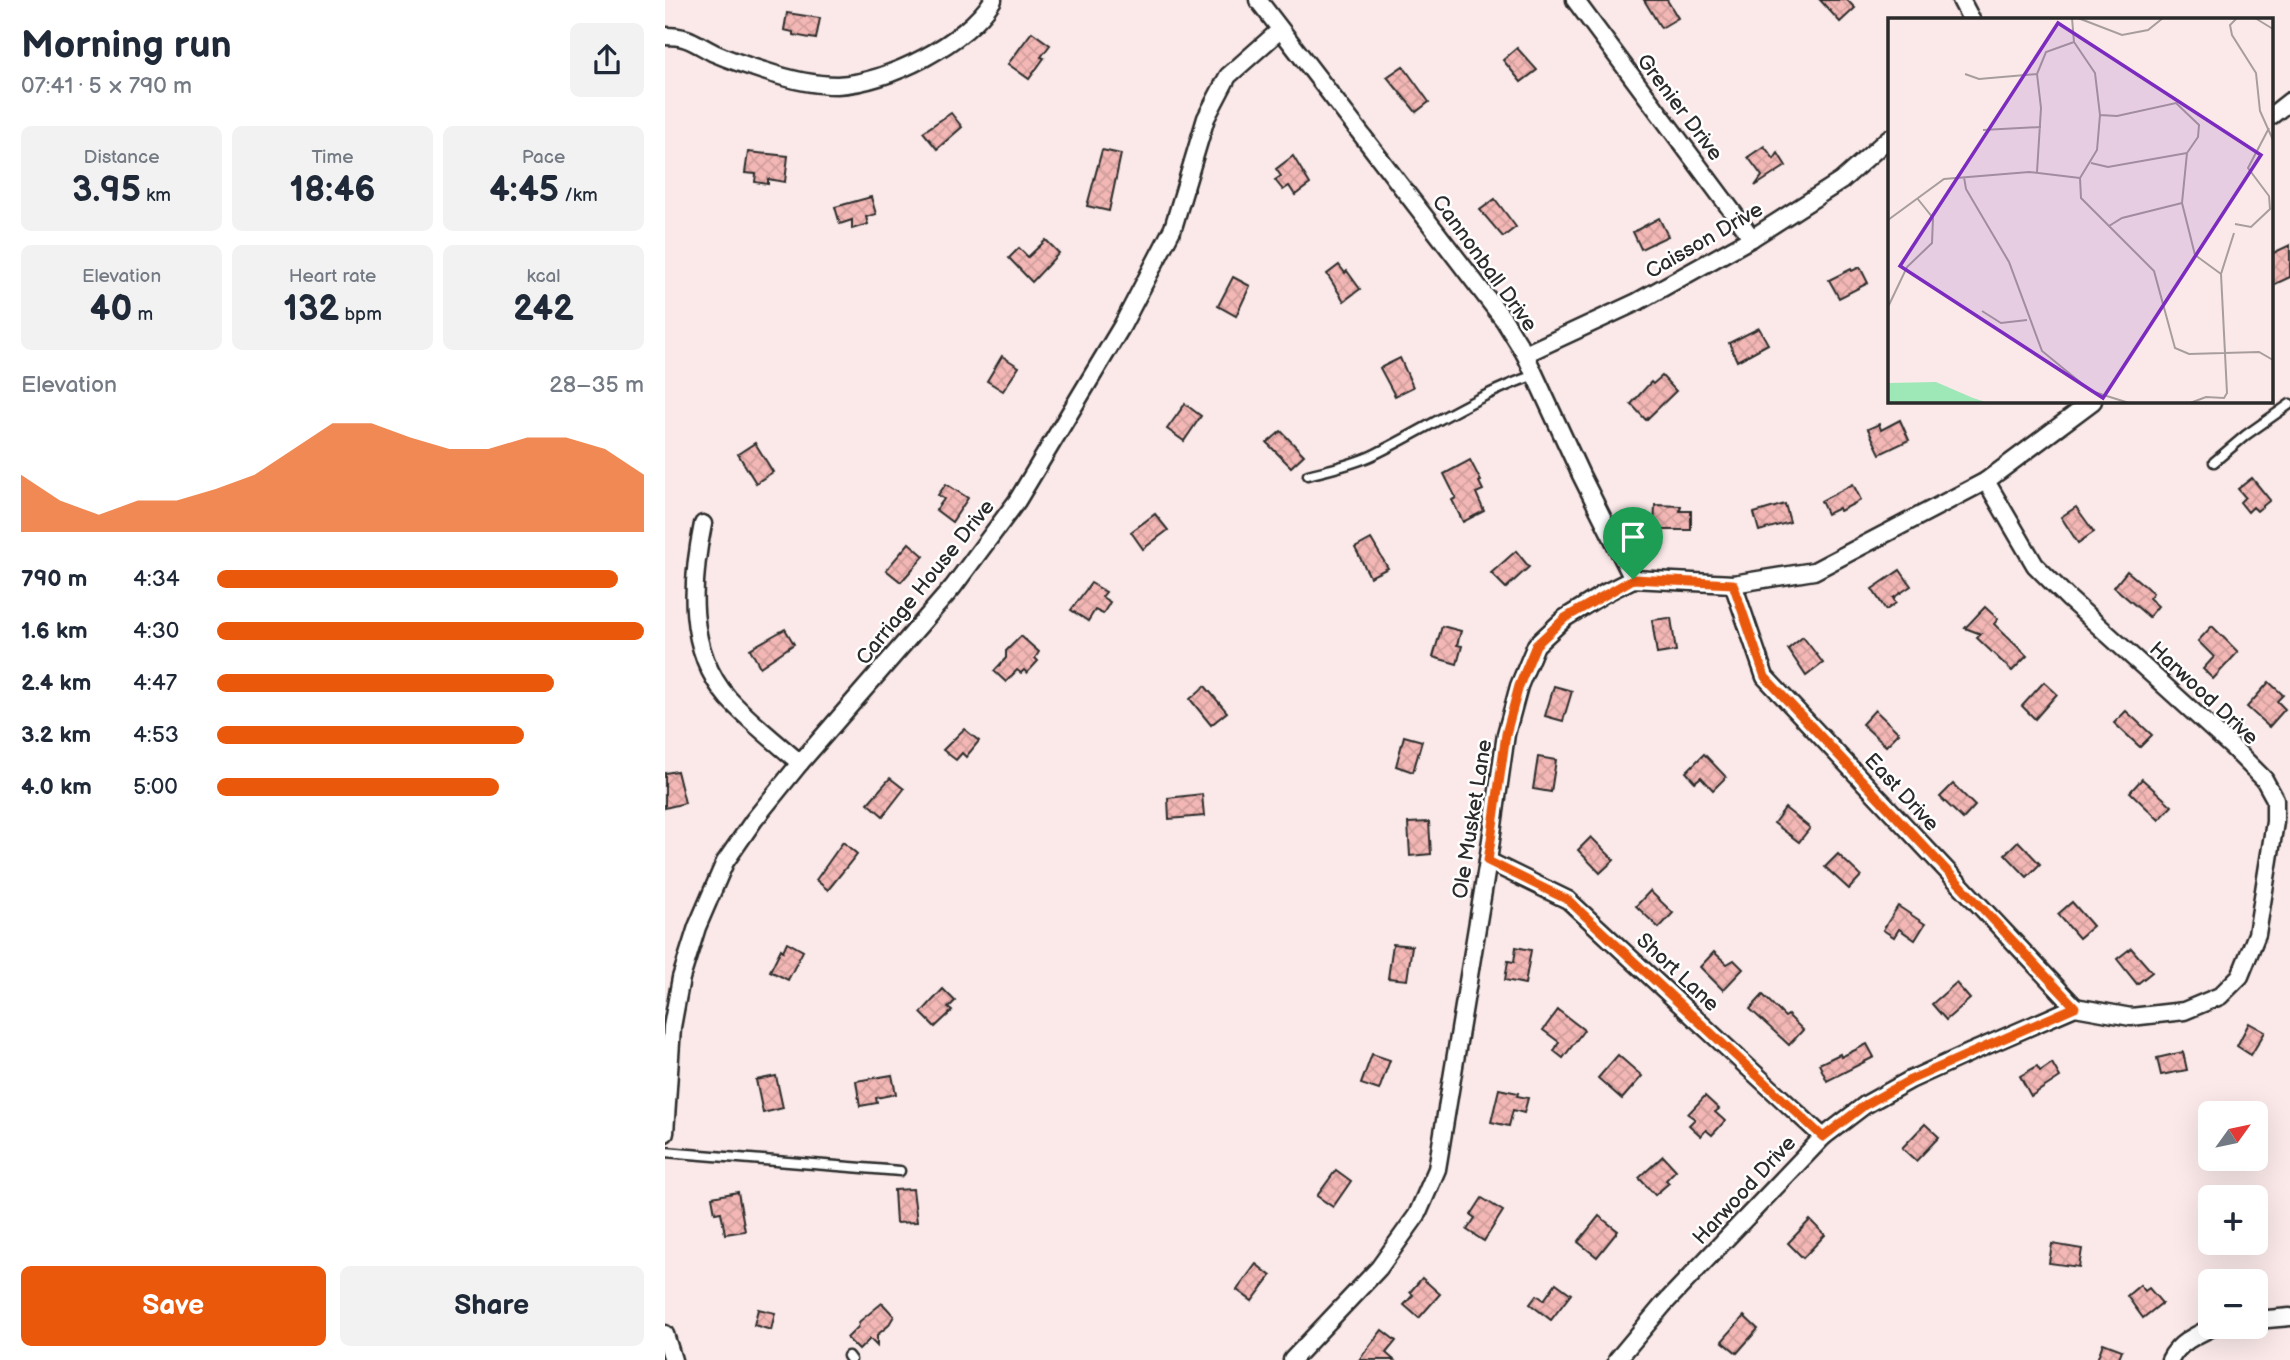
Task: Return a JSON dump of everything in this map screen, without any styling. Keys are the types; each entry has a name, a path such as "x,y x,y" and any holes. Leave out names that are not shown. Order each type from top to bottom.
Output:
{"street":[{"path":"665,36 682,36 715,54 765,72 805,83 838,85 870,79 913,63 962,32 993,0"},
{"name":"Cannonball Drive","path":"1258,0 1504,320 1535,375 1633,579"},
{"name":"Grenier Drive","path":"1575,0 1752,238"},
{"path":"1961,0 1970,18"},
{"name":"Carriage House Drive","path":"665,1133 672,1027 681,978 697,927 725,862 754,820 800,764 953,587 1017,501 1122,326 1173,228 1206,118 1228,76 1280,30"},
{"path":"2273,114 2290,101"},
{"name":"Caisson Drive","path":"1525,355 1637,302 1752,238 1841,181 1888,139"},
{"path":"1633,579 1733,584 1814,571 1986,481 2092,402"},
{"name":"Harwood Drive","path":"1617,1360 1663,1305 1823,1137 1865,1105 1910,1080 2075,1007 2131,1017 2184,1011 2220,996 2240,976 2257,934 2271,849 2275,799 2264,779 2232,747 2035,565 1986,481"},
{"path":"703,524 693,590 701,649 727,696 800,764"},
{"name":"Ole Musket Lane","path":"1292,1360 1379,1268 1417,1215 1437,1169 1488,861 1506,734 1519,686 1536,645 1565,618 1633,579"},
{"name":"East Drive","path":"1733,584 1765,677 2075,1007"},
{"name":"Short Lane","path":"1488,861 1568,900 1823,1137"},
{"path":"2268,1319 2290,1317"},
{"path":"665,1334 673,1360"},
{"path":"2171,1360 2174,1352 2198,1334"}],"lane":[{"path":"1308,475 1350,465 1374,455 1503,386 1535,375"},
{"path":"2214,462 2290,404"},
{"path":"665,1152 900,1171"}],"building":[{"path":"1644,0 1667,0 1678,18 1661,28"},
{"path":"1820,0 1847,0 1855,8 1840,22"},
{"path":"787,13 820,18 816,39 793,35 793,32 784,30"},
{"path":"1032,32 1050,45 1029,79 1008,64"},
{"path":"1517,48 1537,70 1521,82 1503,60"},
{"path":"1403,66 1429,102 1416,112 1387,77"},
{"path":"951,113 962,127 937,149 923,132"},
{"path":"1764,146 1774,159 1778,153 1786,166 1755,186 1762,176 1748,157"},
{"path":"1102,150 1121,154 1109,211 1087,206"},
{"path":"748,152 788,156 785,182 768,179 768,184 755,182 756,174 745,173"},
{"path":"1293,156 1310,184 1295,195 1289,186 1283,190 1275,180 1281,176 1276,169"},
{"path":"871,197 876,214 866,217 868,224 852,229 852,220 840,224 835,207"},
{"path":"1495,199 1516,227 1503,237 1480,210"},
{"path":"1659,218 1668,236 1641,249 1633,232"},
{"path":"1046,240 1059,253 1032,282 1009,258 1019,248 1028,257"},
{"path":"2290,245 2290,277 2273,285 2273,253"},
{"path":"1339,265 1360,289 1344,301 1327,274"},
{"path":"1860,267 1868,283 1839,298 1829,280"},
{"path":"1233,277 1250,286 1236,316 1218,306"},
{"path":"1759,328 1768,344 1737,361 1729,343"},
{"path":"1002,356 1019,367 1003,391 987,381"},
{"path":"1400,358 1413,387 1395,396 1380,368"},
{"path":"1662,376 1676,391 1646,420 1631,404 1651,382 1653,384"},
{"path":"1185,404 1201,416 1184,441 1167,429"},
{"path":"1900,420 1909,440 1880,454 1868,429 1879,424 1881,430"},
{"path":"1281,431 1304,455 1291,467 1267,443"},
{"path":"755,443 773,472 756,483 738,454"},
{"path":"1470,460 1481,481 1479,482 1483,490 1476,493 1484,511 1463,522 1452,500 1456,498 1444,474"},
{"path":"2252,478 2270,500 2257,511 2253,507 2248,512 2240,502 2245,497 2238,489"},
{"path":"946,484 968,498 952,522 936,510 944,499 938,495"},
{"path":"1853,484 1861,500 1840,511 1839,508 1827,514 1821,501"},
{"path":"1785,504 1790,522 1759,531 1754,513"},
{"path":"1655,505 1681,506 1680,511 1691,511 1691,530 1654,530"},
{"path":"2076,507 2094,532 2078,543 2061,517"},
{"path":"1155,514 1168,530 1143,549 1131,532"},
{"path":"1371,539 1388,568 1370,577 1355,548"},
{"path":"909,543 924,556 901,582 886,570"},
{"path":"1516,551 1529,567 1506,588 1491,573"},
{"path":"1900,570 1911,586 1893,598 1896,603 1886,610 1872,589"},
{"path":"2127,571 2153,593 2149,598 2158,606 2149,617 2114,587"},
{"path":"1091,583 1106,592 1102,597 1110,602 1103,614 1095,610 1088,621 1071,610"},
{"path":"1985,607 1998,619 1994,624 2027,656 2012,671 1977,638 1981,634 1965,628"},
{"path":"1671,618 1676,651 1657,654 1652,620"},
{"path":"1442,626 1461,631 1457,645 1462,646 1457,664 1433,657"},
{"path":"2212,626 2238,652 2213,679 2203,669 2214,657 2198,641"},
{"path":"785,629 794,644 760,667 750,649"},
{"path":"1021,636 1039,652 1035,658 1038,661 1027,673 1017,670 1006,682 994,671 1006,658 1006,651"},
{"path":"1803,637 1823,663 1806,676 1788,649"},
{"path":"2044,682 2057,694 2035,719 2022,706"},
{"path":"2269,682 2283,695 2277,701 2285,709 2269,727 2247,707"},
{"path":"1205,686 1227,712 1211,725 1190,699"},
{"path":"1554,686 1572,691 1563,721 1545,716"},
{"path":"1875,710 1899,733 1886,746 1862,724"},
{"path":"2126,711 2152,735 2140,747 2114,723"},
{"path":"964,729 979,741 966,757 962,753 956,760 943,750"},
{"path":"1404,736 1422,741 1413,772 1396,766"},
{"path":"1704,754 1726,777 1713,790 1701,777 1695,782 1686,772"},
{"path":"1538,757 1556,760 1551,792 1533,789"},
{"path":"677,771 685,803 665,808 665,773"},
{"path":"890,778 904,789 883,816 868,803"},
{"path":"2142,779 2172,806 2159,820 2130,792"},
{"path":"1953,784 1975,806 1963,819 1940,797"},
{"path":"1202,794 1204,816 1169,819 1168,798"},
{"path":"1785,808 1810,828 1799,842 1774,823"},
{"path":"1429,822 1431,854 1410,856 1408,823"},
{"path":"1591,837 1614,860 1600,873 1578,850"},
{"path":"2018,841 2040,864 2027,877 2005,854"},
{"path":"843,842 857,854 828,890 816,880"},
{"path":"1838,854 1861,876 1849,889 1825,867"},
{"path":"1650,891 1673,913 1659,928 1636,906"},
{"path":"2072,902 2093,926 2079,938 2058,914"},
{"path":"1898,906 1925,924 1915,940 1899,929 1894,937 1883,930"},
{"path":"787,942 803,951 788,980 770,971"},
{"path":"1393,944 1412,946 1407,980 1388,978"},
{"path":"1516,947 1531,950 1525,984 1505,980 1508,961 1514,962"},
{"path":"2131,948 2152,972 2137,984 2117,959"},
{"path":"1714,952 1727,964 1734,960 1743,969 1723,990 1700,967"},
{"path":"1956,983 1970,999 1946,1020 1932,1004"},
{"path":"943,989 955,1001 948,1008 952,1011 935,1027 921,1013"},
{"path":"1763,995 1803,1030 1789,1045 1750,1009"},
{"path":"1558,1010 1584,1030 1563,1058 1554,1051 1559,1042 1543,1030"},
{"path":"2249,1023 2265,1032 2251,1055 2237,1046"},
{"path":"1867,1044 1874,1057 1827,1081 1819,1064"},
{"path":"2183,1052 2187,1070 2161,1075 2157,1058"},
{"path":"1372,1054 1390,1060 1379,1090 1361,1084"},
{"path":"1618,1055 1642,1076 1622,1099 1598,1078"},
{"path":"2052,1063 2060,1077 2031,1096 2020,1076 2037,1066 2040,1071"},
{"path":"892,1075 896,1094 876,1098 877,1103 860,1106 856,1081"},
{"path":"776,1076 783,1108 763,1113 756,1080"},
{"path":"1499,1089 1528,1098 1524,1113 1513,1110 1509,1126 1491,1122"},
{"path":"1705,1096 1719,1109 1715,1112 1725,1121 1712,1135 1706,1130 1701,1136 1689,1125 1695,1119 1688,1114"},
{"path":"1925,1124 1939,1137 1916,1161 1902,1148"},
{"path":"1663,1156 1676,1170 1666,1180 1669,1183 1655,1195 1639,1178"},
{"path":"1336,1170 1351,1181 1333,1207 1317,1196"},
{"path":"913,1189 917,1222 896,1223 894,1190"},
{"path":"738,1192 745,1231 725,1234 721,1212 715,1213 712,1197"},
{"path":"1482,1198 1503,1211 1484,1241 1467,1230 1475,1218 1471,1215"},
{"path":"1599,1216 1618,1231 1597,1257 1578,1242"},
{"path":"1810,1220 1825,1235 1803,1258 1788,1243"},
{"path":"2052,1244 2082,1249 2079,1267 2049,1263"},
{"path":"1256,1264 1271,1276 1252,1301 1237,1290"},
{"path":"1422,1278 1440,1294 1419,1318 1404,1305 1413,1295 1410,1292"},
{"path":"1556,1283 1571,1294 1551,1320 1530,1304 1537,1295 1544,1300"},
{"path":"2140,1285 2145,1291 2149,1288 2162,1303 2143,1318 2127,1296"},
{"path":"882,1303 894,1316 888,1326 877,1335 877,1346 870,1339 859,1350 847,1338 860,1321"},
{"path":"758,1309 775,1313 771,1330 754,1325"},
{"path":"1744,1316 1758,1329 1737,1353 1722,1341"},
{"path":"1382,1330 1396,1341 1386,1353 1394,1360 1359,1360"},
{"path":"2103,1343 2122,1350 2118,1360 2097,1360"}],"route":[{"path":"1633,579 1733,584 1765,677 2075,1007 1910,1080 1865,1105 1823,1137 1568,900 1488,861 1506,734 1519,686 1536,645 1565,618 1633,579"}]}
